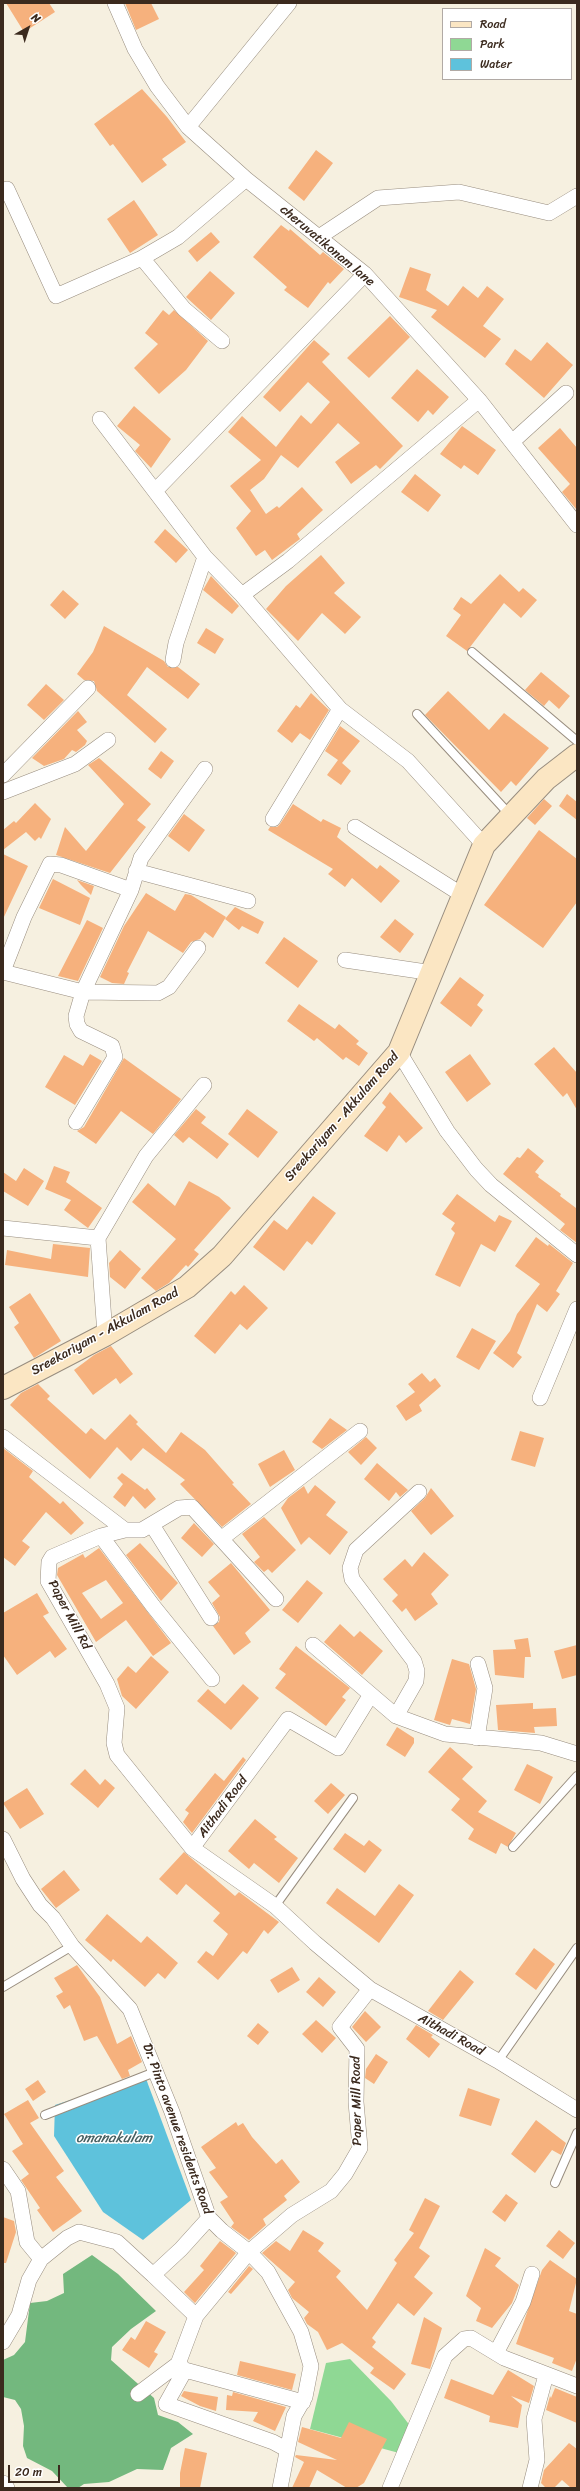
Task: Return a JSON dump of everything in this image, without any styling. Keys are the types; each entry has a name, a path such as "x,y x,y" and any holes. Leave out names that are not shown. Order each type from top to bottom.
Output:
{"main road":[{"name":"Sreekariyam - Akkulam Road","path":"3,1388 105,1335 187,1287 222,1256 399,1052 433,973 484,845 546,780 577,755"}],"street":[{"name":"cheruvatikonam lane","path":"115,3 135,49 157,86 188,127 246,179 365,274 479,400 577,525"},
{"path":"188,127 289,3"},
{"path":"7,189 56,296 142,258 178,237 246,179"},
{"path":"319,237 378,198 459,192 549,213 577,196"},
{"path":"142,258 184,309 222,341"},
{"path":"155,491 365,274"},
{"path":"512,442 566,393"},
{"path":"242,595 288,561 479,400"},
{"path":"100,419 205,558 242,595 340,709 408,761 484,845"},
{"path":"173,660 176,643 205,558"},
{"path":"3,775 88,688"},
{"path":"273,820 340,709"},
{"path":"3,792 75,764 108,740"},
{"path":"76,1122 115,1057 112,1046 81,1031 77,1024 76,1016 83,992 131,890 136,871 150,846 205,770"},
{"path":"355,827 464,896"},
{"path":"131,890 61,865 50,864 24,917 3,971 83,992 163,991 169,988 198,948"},
{"path":"136,871 248,901"},
{"path":"345,960 433,973"},
{"path":"399,1052 447,1131 476,1169 491,1185 577,1255"},
{"path":"105,1335 98,1238 146,1156 204,1085"},
{"path":"3,1228 98,1238"},
{"path":"540,1398 577,1309"},
{"path":"276,1599 222,1539 360,1431"},
{"path":"3,1437 125,1530"},
{"path":"396,1716 416,1680 417,1671 414,1661 352,1579 350,1568 356,1550 419,1492"},
{"name":"Paper Mill Rd","path":"192,1848 118,1754 114,1743 117,1708 107,1684 48,1581 49,1562 52,1557 100,1536 125,1530 142,1530 179,1508 192,1507 222,1539"},
{"path":"152,1525 210,1618"},
{"path":"100,1536 212,1679"},
{"path":"313,1645 370,1696 396,1716 445,1734 541,1743 577,1754"},
{"path":"477,1738 485,1688 478,1664"},
{"name":"Aithadi Road","path":"370,1696 338,1748 288,1719 192,1848 275,1906 315,1943 370,1989 498,2061 577,2110"},
{"name":"Dr. Pinto avenue residents Road","path":"3,1840 35,1898 53,1918 72,1946 130,2009 175,2119 209,2218 222,2231 249,2252 268,2272 301,2332 311,2366 303,2402 294,2416 286,2449 280,2488"},
{"name":"Paper Mill Road","path":"249,2252 292,2215 331,2191 345,2174 360,2148 356,2102 357,2049 340,2027 370,1989"},
{"path":"3,2169 18,2191 27,2242 41,2259"},
{"path":"152,2275 181,2249 209,2218"},
{"path":"3,2342 19,2315 29,2280 41,2259 67,2238 79,2232 118,2242 196,2316"},
{"path":"249,2252 196,2316 181,2367 166,2404 254,2435 286,2449"},
{"path":"496,2353 523,2302 532,2274"},
{"path":"390,2488 445,2356 456,2344 471,2338 496,2353 546,2375 577,2386"},
{"path":"138,2394 181,2367 303,2402"},
{"path":"530,2488 537,2460 534,2419 546,2375"},
{"path":"3,2483 7,2488"}],"lane":[{"path":"472,652 577,741"},
{"path":"418,714 512,816"},
{"path":"513,1847 577,1776"},
{"path":"275,1906 353,1798"},
{"path":"3,1987 72,1946"},
{"path":"498,2061 577,1948"},
{"path":"45,2115 155,2072"},
{"path":"555,2183 577,2133"}],"green space":[{"path":"92,2255 118,2274 156,2311 131,2329 112,2347 111,2360 154,2398 158,2415 178,2422 193,2434 171,2448 163,2470 137,2469 109,2482 84,2484 78,2488 68,2488 52,2471 27,2458 23,2446 24,2426 21,2409 15,2400 3,2397 3,2360 14,2355 25,2342 30,2303 47,2301 64,2293 63,2274"},
{"path":"350,2359 391,2401 411,2427 399,2453 310,2429 326,2363"}],"water":[{"name":"omanakulam","path":"145,2076 191,2200 143,2240 103,2212 54,2136 55,2105"}],"building":[{"path":"6,3 49,3 55,12 24,32"},
{"path":"125,3 151,3 159,19 136,30"},
{"path":"142,89 167,117 186,142 162,159 167,165 142,183 113,144 110,146 94,124"},
{"path":"316,150 333,163 304,201 288,188"},
{"path":"134,200 158,235 130,253 107,219"},
{"path":"281,225 289,231 290,229 320,255 323,252 344,269 330,284 328,282 308,308 284,290 287,287 253,257"},
{"path":"211,232 220,242 197,262 188,251"},
{"path":"410,267 431,274 426,290 448,306 463,286 478,298 487,286 504,299 483,326 501,339 485,358 431,317 437,310 399,297"},
{"path":"210,271 235,293 211,320 186,297"},
{"path":"163,310 169,315 174,310 208,341 186,370 159,394 134,368 158,344 145,333"},
{"path":"390,316 410,337 369,378 347,358"},
{"path":"314,340 330,354 322,362 403,446 380,469 376,465 351,484 335,462 360,443 338,423 298,468 281,455 264,479 250,490 266,514 277,506 279,508 302,487 323,510 297,534 300,539 272,560 265,550 256,556 236,528 251,511 230,486 261,460 228,432 242,416 276,447 301,415 311,424 330,402 308,382 280,412 263,397"},
{"path":"547,342 573,365 544,398 505,364 515,349 531,361"},
{"path":"417,369 449,397 433,415 428,410 418,422 391,398"},
{"path":"134,406 171,439 151,468 135,451 140,445 117,426"},
{"path":"462,426 496,450 478,475 464,465 461,469 440,454"},
{"path":"560,428 577,448 577,510 562,492 570,484 538,448"},
{"path":"415,474 441,495 428,512 401,492"},
{"path":"165,529 188,550 176,563 154,542"},
{"path":"321,555 345,583 334,593 361,617 345,634 322,613 298,641 266,609 286,586"},
{"path":"500,574 519,592 523,588 537,600 521,618 504,603 467,651 446,636 461,615 453,609 461,597 471,604"},
{"path":"211,576 239,606 232,614 203,590"},
{"path":"63,590 79,604 65,619 50,605"},
{"path":"104,626 164,661 168,667 178,667 200,684 188,699 147,667 127,695 167,729 155,743 97,691 94,681 84,680 77,674 93,652"},
{"path":"206,628 224,639 215,654 197,643"},
{"path":"541,672 570,696 559,709 549,700 544,706 525,690"},
{"path":"46,684 64,700 44,720 27,705"},
{"path":"448,691 489,730 504,713 549,748 516,786 511,781 501,792 425,715"},
{"path":"311,693 329,710 310,740 300,733 292,743 277,731 296,705 300,708"},
{"path":"78,711 87,722 77,730 87,741 85,745 76,752 72,750 64,759 44,766 32,758"},
{"path":"340,726 360,741 342,763 351,771 341,785 327,775 338,760 325,751"},
{"path":"161,751 174,761 161,779 148,769"},
{"path":"99,758 151,804 137,820 146,827 110,873 56,855 65,827 86,851 124,804 88,765"},
{"path":"567,794 577,802 577,820 559,806"},
{"path":"544,799 552,806 535,825 527,818"},
{"path":"35,803 51,819 41,839 39,837 35,841 26,832 3,850 3,830 14,821 16,823"},
{"path":"293,804 321,822 323,819 341,828 337,837 377,869 380,865 400,881 381,903 352,878 345,887 328,874 333,869 268,830 270,827 277,827 280,824"},
{"path":"184,814 205,830 189,852 168,836"},
{"path":"539,830 577,859 577,902 543,948 484,905"},
{"path":"3,854 28,866 3,919"},
{"path":"53,879 90,898 80,925 39,908"},
{"path":"77,880 94,886 91,895 81,885"},
{"path":"146,893 175,911 185,894 191,895 226,917 213,938 205,932 200,939 191,942 183,953 148,931 127,972 129,973 124,984 112,983 100,977 124,926"},
{"path":"235,907 264,922 258,934 242,926 239,930 225,919"},
{"path":"395,919 414,934 400,953 380,937"},
{"path":"87,920 103,928 78,981 58,976"},
{"path":"284,937 318,961 298,988 265,963"},
{"path":"460,977 484,995 477,1005 483,1010 471,1027 440,1003"},
{"path":"299,1004 335,1029 339,1024 359,1041 356,1044 368,1053 359,1066 346,1057 343,1060 317,1038 314,1041 287,1021"},
{"path":"554,1047 577,1073 577,1110 567,1093 563,1097 534,1064"},
{"path":"90,1054 102,1061 75,1105 45,1087 64,1055 83,1066"},
{"path":"470,1054 491,1084 467,1102 445,1072"},
{"path":"124,1058 181,1099 153,1134 121,1111 96,1144 77,1131 84,1127"},
{"path":"390,1092 423,1128 406,1143 399,1135 387,1152 364,1136 386,1107 382,1103"},
{"path":"196,1109 206,1117 201,1123 229,1144 217,1159 189,1137 183,1143 174,1135"},
{"path":"247,1109 278,1132 258,1158 228,1134"},
{"path":"528,1148 544,1161 535,1172 539,1175 538,1177 561,1194 560,1196 576,1208 577,1207 577,1243 560,1230 565,1224 503,1174 517,1157 520,1158"},
{"path":"54,1166 70,1172 66,1182 102,1208 88,1228 64,1210 71,1200 45,1189"},
{"path":"24,1168 44,1181 28,1206 3,1191 3,1172 16,1181"},
{"path":"189,1181 219,1197 231,1208 194,1250 199,1254 188,1267 186,1265 169,1283 156,1291 141,1278 176,1239 132,1202 148,1183 175,1206"},
{"path":"457,1194 495,1222 499,1215 512,1221 495,1252 481,1244 460,1287 435,1275 455,1233 451,1229 455,1223 442,1214"},
{"path":"313,1196 336,1213 312,1245 307,1241 284,1271 253,1247 274,1220 287,1230"},
{"path":"536,1237 548,1246 549,1244 573,1263 556,1291 560,1294 547,1312 537,1304 517,1353 522,1357 513,1368 493,1353 510,1331 517,1314 540,1284 515,1266"},
{"path":"53,1244 90,1248 88,1277 5,1265 7,1250 51,1259"},
{"path":"120,1250 141,1269 125,1289 110,1277 109,1263"},
{"path":"244,1285 268,1308 247,1330 240,1324 215,1354 194,1336 231,1291 235,1295"},
{"path":"30,1293 61,1341 34,1358 14,1327 19,1323 9,1307"},
{"path":"472,1328 496,1341 479,1370 456,1357"},
{"path":"111,1346 133,1374 120,1384 116,1378 93,1395 74,1370 94,1355"},
{"path":"422,1373 430,1382 435,1378 441,1386 419,1405 422,1411 406,1421 396,1406 415,1392 408,1384"},
{"path":"38,1384 50,1396 47,1399 86,1434 91,1428 105,1440 130,1414 138,1422 136,1424 166,1453 181,1432 205,1450 234,1483 232,1484 251,1504 222,1527 180,1484 185,1480 143,1448 131,1461 117,1447 90,1479 10,1405 21,1393"},
{"path":"330,1418 347,1430 322,1449 312,1442"},
{"path":"520,1431 544,1438 535,1467 511,1460"},
{"path":"366,1437 377,1448 361,1465 348,1452"},
{"path":"3,1448 33,1471 29,1477 60,1504 63,1501 84,1523 71,1535 46,1512 22,1541 30,1547 15,1566 3,1557"},
{"path":"284,1450 295,1470 270,1487 258,1464"},
{"path":"377,1463 408,1490 400,1497 396,1492 389,1501 364,1479"},
{"path":"122,1473 145,1490 147,1488 156,1499 145,1509 133,1496 125,1507 113,1497 123,1484 117,1478"},
{"path":"315,1485 336,1502 326,1515 348,1532 330,1555 309,1537 301,1545 281,1508 288,1498 304,1486 308,1494"},
{"path":"431,1488 454,1516 431,1535 411,1511 425,1498"},
{"path":"264,1517 296,1550 272,1573 268,1569 264,1572 254,1562 260,1557 242,1534"},
{"path":"194,1523 214,1544 202,1557 181,1538"},
{"path":"140,1543 178,1583 161,1601 126,1555"},
{"path":"99,1548 171,1643 153,1656 126,1620 96,1642 57,1575 58,1568 83,1554 85,1558","holes":["106,1580 123,1603 101,1619 82,1593"]},
{"path":"424,1552 449,1575 431,1594 438,1604 415,1621 406,1608 402,1612 392,1601 398,1595 383,1579 405,1559 412,1567"},
{"path":"231,1563 270,1610 245,1633 251,1642 234,1655 213,1626 219,1622 220,1617 212,1603 220,1596 208,1582"},
{"path":"307,1580 323,1593 298,1623 282,1610"},
{"path":"37,1593 49,1613 43,1616 67,1649 55,1658 50,1651 17,1675 3,1655 3,1613"},
{"path":"340,1624 354,1637 360,1631 383,1651 362,1675 324,1642"},
{"path":"528,1638 531,1657 525,1657 524,1678 495,1675 493,1650 516,1649 514,1640"},
{"path":"577,1645 577,1675 562,1679 554,1651"},
{"path":"296,1646 350,1688 342,1697 346,1700 326,1726 275,1688 286,1674 279,1669"},
{"path":"151,1656 169,1672 136,1709 122,1696 117,1679 128,1666 136,1673"},
{"path":"452,1659 469,1664 476,1689 470,1724 452,1719 450,1725 434,1720"},
{"path":"243,1684 259,1698 231,1730 197,1701 208,1689 225,1704"},
{"path":"533,1703 533,1709 556,1708 557,1726 534,1727 535,1733 498,1730 496,1705"},
{"path":"397,1727 414,1738 414,1743 405,1757 386,1745"},
{"path":"450,1747 473,1767 462,1779 487,1801 478,1812 516,1833 508,1847 501,1843 496,1854 468,1839 474,1829 451,1810 460,1799 428,1772"},
{"path":"243,1757 246,1760 192,1833 183,1822 189,1813 185,1810 215,1773 224,1781"},
{"path":"527,1764 553,1777 540,1804 514,1790"},
{"path":"85,1769 100,1785 105,1779 115,1788 98,1808 70,1784"},
{"path":"331,1783 345,1795 328,1814 314,1801"},
{"path":"27,1788 44,1814 20,1829 3,1803"},
{"path":"255,1819 277,1837 274,1839 298,1858 279,1883 254,1863 249,1869 228,1851"},
{"path":"345,1833 364,1846 369,1840 382,1850 365,1873 333,1849"},
{"path":"184,1852 235,1896 239,1892 279,1922 268,1934 264,1930 247,1954 243,1951 218,1980 197,1962 206,1951 213,1956 228,1934 213,1921 220,1913 186,1884 177,1895 159,1879"},
{"path":"64,1870 80,1890 56,1908 41,1889"},
{"path":"399,1884 414,1895 379,1943 326,1903 337,1888 375,1916"},
{"path":"107,1914 141,1943 147,1936 178,1963 165,1979 158,1973 145,1987 113,1959 111,1962 85,1940"},
{"path":"534,1948 555,1964 536,1990 515,1974"},
{"path":"77,1965 100,1997 117,2044 131,2036 142,2062 128,2070 130,2076 122,2079 97,2036 84,2041 70,2005 64,2009 56,1996 63,1992 54,1978"},
{"path":"292,1967 300,1980 278,1993 270,1980"},
{"path":"460,1970 474,1982 443,2020 428,2011"},
{"path":"319,1977 336,1992 323,2007 306,1992"},
{"path":"365,2011 381,2027 366,2042 352,2027"},
{"path":"316,2020 336,2038 322,2053 302,2034"},
{"path":"258,2023 269,2032 258,2045 247,2036"},
{"path":"416,2025 433,2035 431,2037 440,2044 429,2058 406,2039"},
{"path":"376,2054 388,2062 374,2084 365,2078 366,2069"},
{"path":"38,2080 46,2092 33,2101 25,2089"},
{"path":"468,2088 500,2099 491,2126 459,2116"},
{"path":"28,2100 39,2118 30,2123 64,2171 56,2177 82,2211 53,2232 37,2210 40,2208 21,2180 29,2174 12,2151 23,2144 4,2114"},
{"path":"536,2120 566,2143 561,2155 552,2150 535,2173 511,2154"},
{"path":"236,2122 238,2126 243,2123 252,2137 276,2164 282,2159 300,2182 284,2196 287,2200 263,2219 266,2225 249,2240 231,2227 234,2223 220,2202 228,2197 209,2172 216,2168 201,2147"},
{"path":"506,2194 518,2203 505,2222 492,2212"},
{"path":"425,2198 440,2206 419,2248 430,2256 414,2277 433,2293 414,2316 398,2303 372,2338 376,2342 372,2347 406,2374 394,2390 370,2373 374,2368 342,2343 327,2350 318,2332 307,2324 304,2318 309,2312 292,2298 288,2290 295,2282 262,2253 276,2241 290,2251 303,2230 324,2243 318,2251 341,2271 336,2277 367,2310 397,2263 394,2260 414,2233 409,2230"},
{"path":"3,2217 14,2221 16,2232 6,2263 3,2263"},
{"path":"559,2230 575,2243 563,2259 546,2246"},
{"path":"220,2241 236,2253 195,2303 184,2292 204,2270 200,2266"},
{"path":"485,2248 501,2258 495,2266 519,2285 512,2303 492,2328 476,2321 481,2308 466,2296"},
{"path":"550,2260 577,2279 569,2311 577,2314 577,2358 572,2371 552,2363 554,2358 516,2344 542,2270"},
{"path":"249,2266 253,2269 231,2294 228,2292"},
{"path":"424,2317 442,2328 430,2369 411,2364"},
{"path":"146,2321 166,2332 154,2352 158,2354 149,2368 122,2350 131,2337 135,2340"},
{"path":"240,2361 296,2374 292,2390 237,2375"},
{"path":"508,2370 534,2386 529,2403 511,2396 522,2405 518,2428 489,2422 490,2416 444,2398 451,2379 493,2395"},
{"path":"555,2388 577,2397 577,2423 546,2410 550,2396 551,2398"},
{"path":"184,2391 218,2397 216,2411 200,2406 181,2396"},
{"path":"233,2392 286,2407 275,2431 253,2421 258,2412 226,2410 227,2395 232,2396"},
{"path":"349,2422 387,2439 364,2483 356,2488 347,2488 317,2470 309,2488 292,2488 304,2462 295,2457 296,2455 337,2460 298,2442 302,2427 341,2438"},
{"path":"569,2443 577,2449 577,2488 571,2488 562,2480 554,2488 546,2488 541,2483 544,2470"},
{"path":"185,2448 207,2453 200,2488 180,2488 180,2473"}]}
